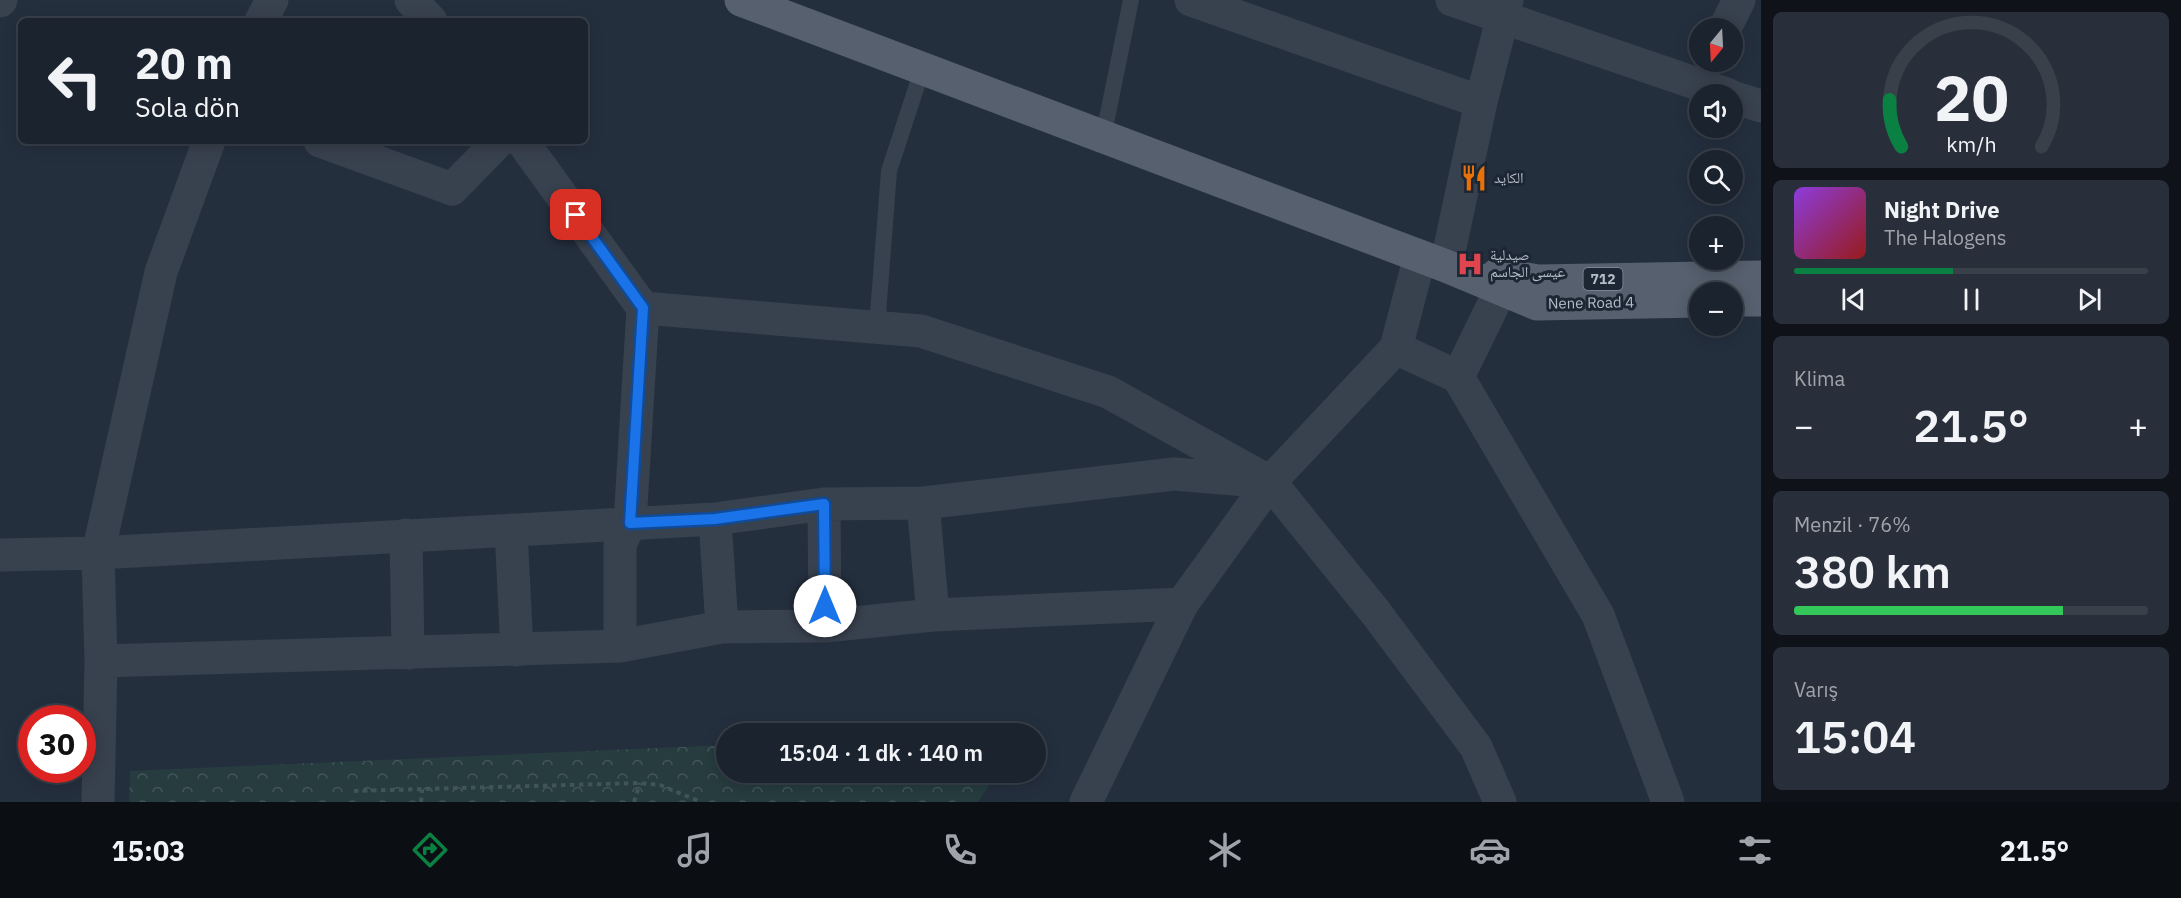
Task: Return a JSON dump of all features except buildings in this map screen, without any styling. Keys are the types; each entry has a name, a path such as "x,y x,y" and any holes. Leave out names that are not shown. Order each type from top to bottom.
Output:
{"main road":[{"path":"741,0 1433,261"},
{"name":"Nene Road 4","path":"1433,261 1538,280 1761,277"},
{"name":"Nene Road 4","path":"1433,261 1538,304 1689,301"},
{"path":"1743,300 1761,300"}],"street":[{"path":"263,18 272,0"},
{"path":"411,0 428,18"},
{"path":"1191,0 1481,102"},
{"path":"1452,0 1504,9 1711,80"},
{"path":"1730,18 1738,0"},
{"path":"1086,802 1182,604 1270,482 1396,348 1433,261 1481,102 1504,9"},
{"path":"1743,100 1761,106"},
{"path":"98,802 100,661 98,553 161,272 208,144"},
{"path":"328,144 452,189 496,144"},
{"path":"524,144 643,308 630,523 620,545 620,646"},
{"path":"1458,377 1501,289"},
{"path":"643,308 921,331 1108,392 1270,482 1376,613 1476,747 1500,802"},
{"path":"1396,348 1458,377 1598,615 1668,802"},
{"path":"0,555 98,553 715,519 824,504 923,503 1174,474 1270,482"},
{"path":"923,503 933,615"},
{"path":"824,504 825,626"},
{"path":"715,519 722,627"},
{"path":"511,530 517,650"},
{"path":"406,535 408,652"},
{"path":"100,661 620,646 722,627 825,626 933,615 1182,604"}],"lane":[{"path":"1103,138 1131,0"},
{"path":"877,327 889,171 922,70"}],"path":[{"path":"634,802 640,783"},
{"path":"354,791 640,783 660,785 701,802"},
{"path":"421,802 422,790"}],"green space":[{"path":"716,745 716,783 990,783 978,802 129,802 130,771"}],"place":[{"name":"الكايد","path":"1474,178"},
{"name":"صيدلية عيسى الجاسم","path":"1470,264"}],"route":[{"path":"576,215 643,308 630,523 715,519 824,504 825,606"}]}
